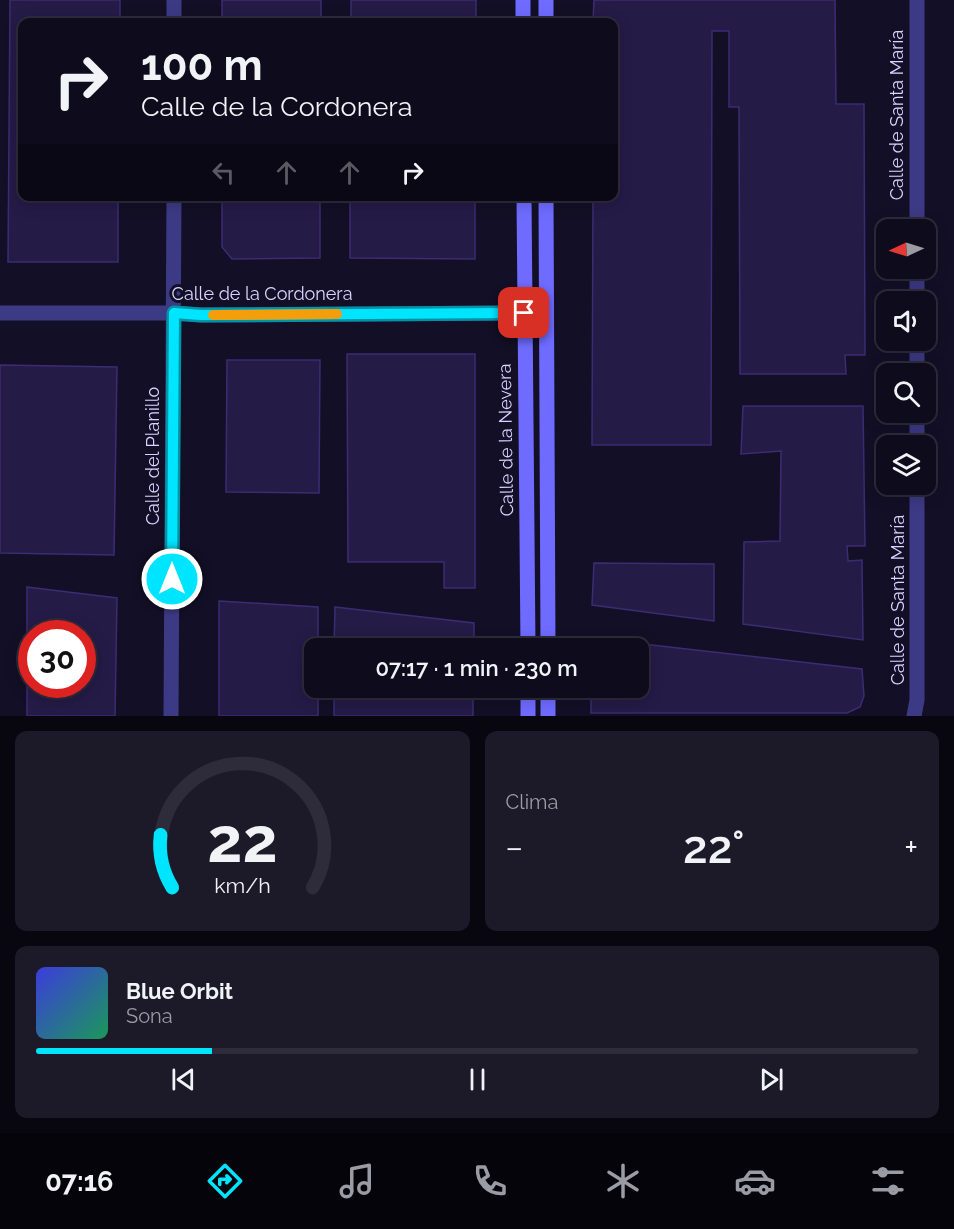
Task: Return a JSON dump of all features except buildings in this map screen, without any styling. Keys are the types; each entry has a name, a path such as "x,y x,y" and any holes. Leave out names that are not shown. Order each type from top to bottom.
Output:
{"main road":[{"path":"523,0 523,18"},
{"path":"546,0 546,18"},
{"name":"Calle de la Nevera","path":"524,201 528,638"},
{"path":"546,201 548,638"},
{"path":"528,698 528,716"},
{"path":"548,698 548,716"}],"street":[{"path":"174,0 174,18"},
{"name":"Calle de Santa María","path":"916,0 917,219"},
{"name":"Calle del Planillo","path":"171,716 174,201"},
{"name":"Calle de la Cordonera","path":"0,313 201,315 524,313"},
{"name":"Calle de Santa María","path":"914,716 917,700 917,495"}],"slow traffic":[{"path":"213,315 337,314"}],"route":[{"path":"172,579 174,313 201,315 524,313"}]}
